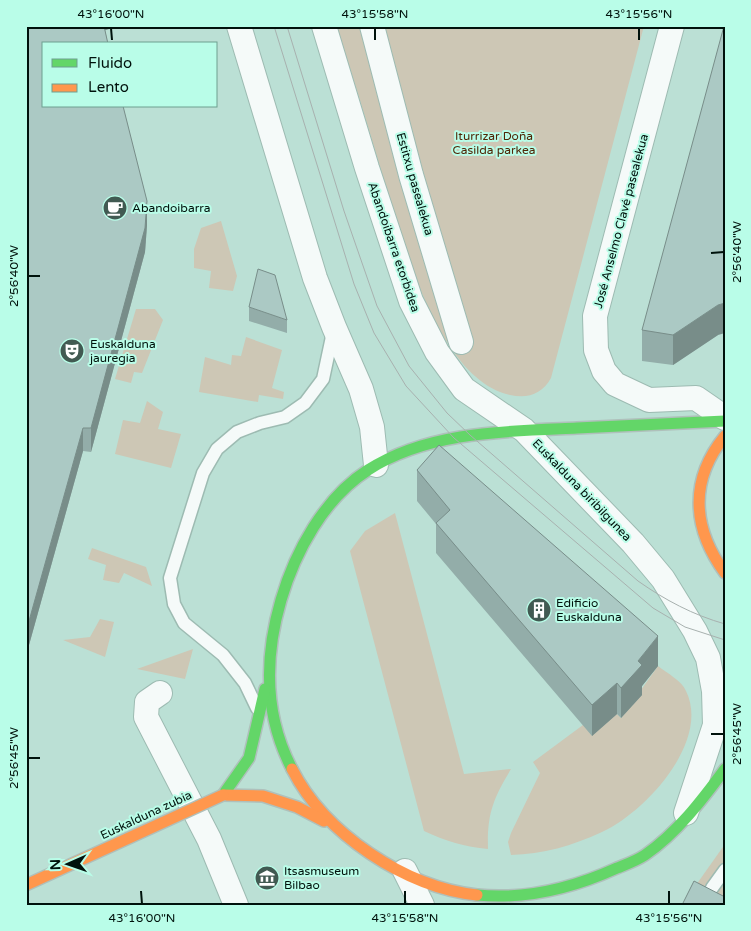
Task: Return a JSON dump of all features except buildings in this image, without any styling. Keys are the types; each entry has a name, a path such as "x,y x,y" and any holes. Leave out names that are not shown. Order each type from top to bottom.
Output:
{"main road":[{"path":"524,430 725,419"},
{"name":"Euskalduna biribilgunea","path":"524,430 463,436 428,444 376,465 352,483 329,509 303,545 280,604 268,673 270,702 282,747 309,798 330,824 359,847 442,889 489,900 558,891 600,877 645,854 684,820 725,769"},
{"path":"725,436 719,442 704,470 698,501 702,533 714,562 725,574"},
{"path":"223,795 249,758 268,673"},
{"name":"Euskalduna zubia","path":"26,885 223,795 263,796 297,807 330,824"}],"street":[{"path":"238,26 315,278 362,390 372,427 376,465"},
{"name":"Abandoibarra etorbidea","path":"324,26 367,168 411,301 437,352 464,389 524,430"},
{"name":"Estitxu pasealekua","path":"372,26 411,175 461,342"},
{"name":"José Anselmo Clavé pasealekua","path":"672,26 595,316 596,350 604,371 615,384 649,400 696,398 725,419"},
{"name":"Euskalduna biribilgunea","path":"524,430 633,543 663,579 695,631 708,658 714,691 714,725 684,820"},
{"path":"160,694 147,702 146,717 209,839 236,905"},
{"path":"405,871 422,905"}],"lane":[{"path":"259,718 255,702 245,683 229,662 184,623 174,604 170,578 204,473 217,449 237,432 260,423 285,417 305,402 320,384 327,369 334,327"},
{"path":"712,888 725,870"}],"green space":[{"name":"Iturrizar Doña Casilda parkea","path":"336,26 644,26 551,378 543,388 534,394 529,396 510,395 484,383 461,361 441,332 424,299 410,263"},
{"path":"221,221 237,276 233,291 209,288 211,271 194,268 194,249 201,228"},
{"path":"136,309 155,309 163,320 142,373 134,372 131,383 115,379"},
{"path":"246,337 282,350 272,388 284,392 283,399 259,395 258,402 199,392 205,357 231,365 232,355 241,356"},
{"path":"147,401 163,412 158,429 181,434 171,468 115,454 123,420 140,423"},
{"path":"395,513 464,774 511,769 492,807 488,849 455,843 424,831 350,551 365,531"},
{"path":"92,548 146,567 152,586 124,573 119,583 103,580 106,565 88,559"},
{"path":"100,619 114,622 105,657 63,640 90,637"},
{"path":"193,649 185,679 137,669"},
{"path":"658,666 684,687 691,711 689,732 681,753 669,774 636,809 619,823 602,832 557,848 511,855 508,842 511,833 540,773 533,762 583,725 617,714 621,718"},
{"path":"725,844 725,905 689,895"}],"tram line":[{"path":"274,26 354,284 374,333 406,386 454,438 653,608 685,627 725,640"},
{"path":"287,26 344,211 377,306 409,366 447,413 470,435 638,581 680,606 725,624"}],"traffic: fast":[{"path":"292,769 276,728 272,707 270,665 275,622 287,582 303,545 325,511 352,482 391,457 416,447 443,440 524,430 725,421"},
{"path":"223,795 249,758 265,689"},
{"path":"477,895 513,896 549,891 600,875 638,859 668,837 698,804 725,769"}],"traffic: slow":[{"path":"725,436 713,453 705,470 700,487 699,504 706,539 725,573"},
{"path":"292,769 306,793 325,815 346,835 370,853 396,869 422,881 450,890 477,895"},
{"path":"223,795 263,796 297,807 324,821"},
{"path":"26,885 223,795"}],"place":[{"name":"Abandoibarra","path":"115,208"},
{"name":"Euskalduna jauregia","path":"72,351"},
{"name":"Edificio Euskalduna","path":"539,610"},
{"name":"Itsasmuseum Bilbao","path":"267,878"}]}
